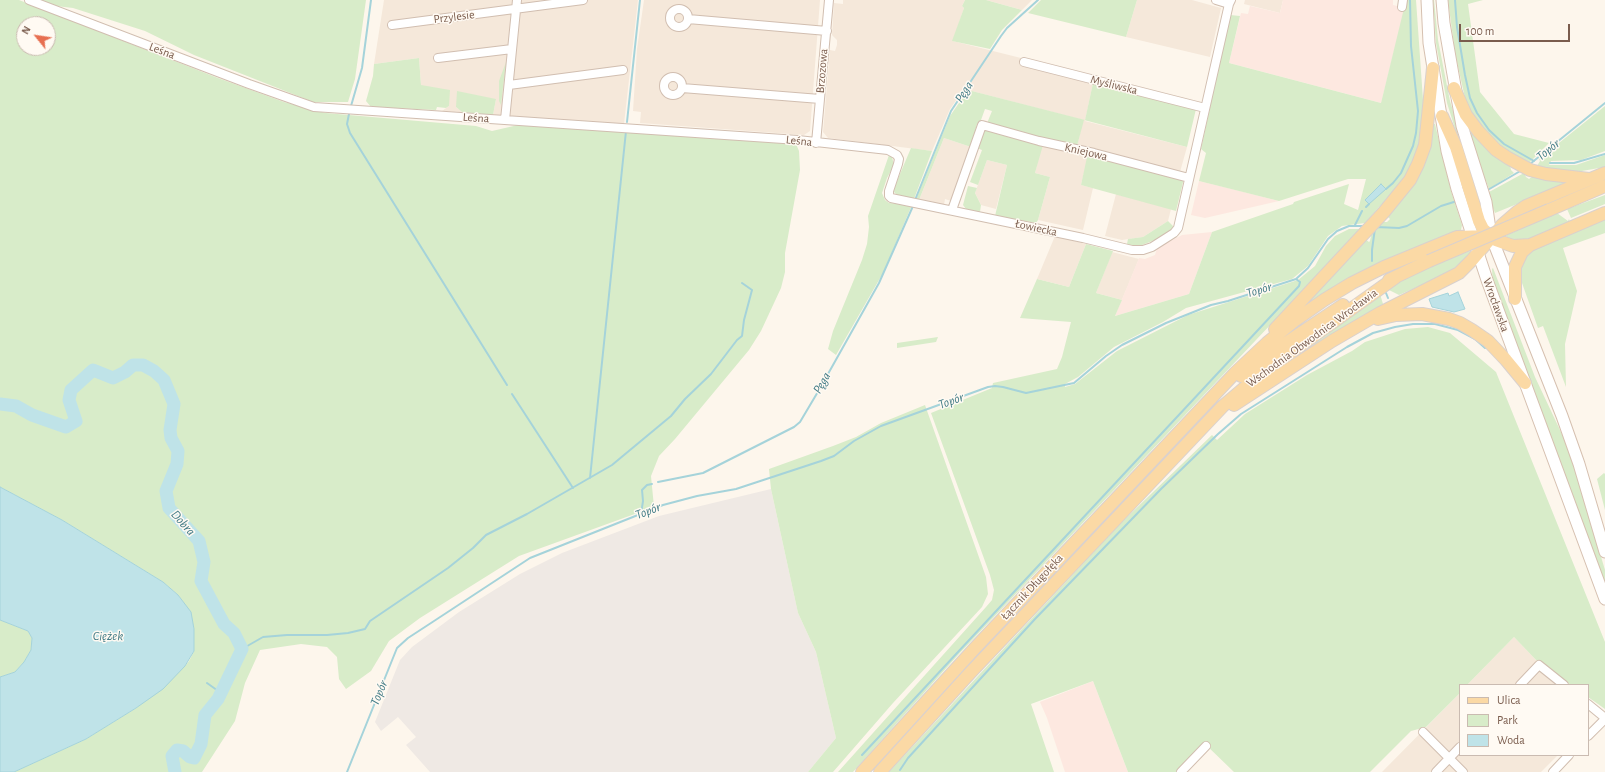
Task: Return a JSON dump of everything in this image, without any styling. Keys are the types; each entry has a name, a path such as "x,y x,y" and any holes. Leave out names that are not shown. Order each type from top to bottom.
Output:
{"main road":[{"path":"1427,0 1429,43 1442,116 1456,147 1462,188 1469,209 1479,221 1483,229 1496,240 1507,245 1521,246 1530,244 1605,213"},
{"name":"Wrocławska","path":"1442,0 1454,88 1462,126 1486,202 1492,236 1515,299 1562,416 1579,464 1605,552"},
{"path":"1205,406 1288,314 1384,212 1410,180 1425,145 1433,68"},
{"path":"1454,88 1466,115 1478,131 1496,150 1525,167 1546,174 1591,179"},
{"path":"1196,436 1227,410 1251,393 1332,341 1363,323 1459,273 1478,254 1509,218 1522,209 1605,173"},
{"name":"Wschodnia Obwodnica Wrocławia","path":"1570,202 1605,186"},
{"name":"Wschodnia Obwodnica Wrocławia","path":"1205,406 1250,369 1308,328 1358,296 1429,261 1549,210 1605,191"},
{"name":"Wrocławska","path":"1469,209 1472,236 1478,254 1605,600"},
{"path":"1248,360 1294,321 1352,283 1384,267 1457,237 1492,236"},
{"path":"1515,299 1515,267 1522,252 1530,244"},
{"name":"Wschodnia Obwodnica Wrocławia","path":"1196,436 1223,406 1263,372 1396,277"},
{"path":"1363,323 1396,315 1408,314 1422,314 1449,319 1472,330 1488,341 1498,350 1525,383"},
{"name":"Łącznik Długołęka","path":"862,772 943,682 1205,406"},
{"name":"Łącznik Długołęka","path":"880,772 970,673 1196,436"}],"street":[{"name":"Leśna","path":"29,0 249,84 314,107 816,142 888,150 895,153 898,159 889,196"},
{"path":"506,120 516,0"},
{"name":"Przylesie","path":"392,24 583,0"},
{"name":"Brzozowa","path":"816,142 829,0"},
{"path":"1190,178 1230,2 1216,0"},
{"path":"688,19 827,31"},
{"path":"438,58 512,49"},
{"name":"Myśliwska","path":"1024,62 1205,108"},
{"path":"509,85 623,70"},
{"path":"682,88 820,99"},
{"name":"Kniejowa","path":"952,210 982,125 1039,141 1094,153 1190,178"},
{"name":"Łowiecka","path":"889,196 894,199 1083,238 1132,250 1143,250 1152,247 1174,233 1178,228 1190,178"},
{"path":"1521,684 1539,665 1563,684"},
{"path":"1589,705 1605,718 1589,735"},
{"path":"1422,732 1463,772"},
{"path":"1181,772 1206,746"},
{"path":"1436,772 1459,747"},
{"path":"1553,772 1568,756"}],"shaded area":[{"path":"384,0 638,0 624,124 493,115 496,99 456,107 462,112 442,111 449,106 421,85 419,58 374,64"},
{"path":"644,0 820,0 810,131 804,135 640,123 641,112 633,111 637,49"},
{"path":"843,0 965,0 962,6 964,8 953,41 1025,59 1093,83 1085,121 1187,147 1180,172 1077,146 1083,120 964,89 950,109 932,151 828,138 823,132 830,50 835,51 837,45 837,40 832,35 834,3 843,4"},
{"path":"986,0 1032,0 1022,10"},
{"path":"1137,0 1192,0 1221,8 1210,57 1126,37"},
{"path":"1245,0 1283,0 1280,13 1244,4"},
{"path":"1283,0 1393,0 1393,5 1405,8 1381,103 1229,63 1241,13 1248,14 1250,6 1280,13"},
{"path":"944,138 971,147 951,201 945,199 944,205 919,200"},
{"path":"1042,145 1088,157 1081,185 1093,188 1083,230 1038,220 1050,177 1035,173"},
{"path":"987,160 1007,165 996,209 981,205 975,193"},
{"path":"1199,181 1279,201 1205,218 1191,215"},
{"path":"1116,194 1171,209 1168,221 1143,237 1122,240 1105,236"},
{"path":"1212,232 1189,294 1115,316 1139,258 1145,259 1155,255 1157,248 1182,235"},
{"path":"1055,236 1086,244 1069,287 1037,279"},
{"path":"1112,252 1139,259 1122,300 1096,293"},
{"path":"771,489 798,613 816,652 836,738 808,772 430,772 406,745 416,737 398,717 381,731 375,722 400,660 412,647 459,612 520,574 562,553 659,516"},
{"path":"1514,637 1537,661 1533,666 1556,684 1468,684"},
{"path":"1093,681 1128,772 1065,772 1047,718 1040,702"},
{"path":"1459,694 1459,756 1557,756 1541,772 1382,772"}],"green space":[{"path":"0,0 19,0 218,78 284,102 326,113 476,126 492,131 518,125 586,128 796,144 799,151 800,170 785,253 785,272 781,288 761,331 749,350 659,456 651,476 654,507 519,556 420,618 389,641 371,671 346,689 339,679 337,657 327,647 301,644 260,650 245,683 235,721 202,772 14,772 86,739 136,708 185,666 194,651 194,629 190,612 178,595 163,582 62,520 0,487"},
{"path":"39,0 366,0 355,79 348,102 313,102 194,55 145,31 73,8 56,6"},
{"path":"965,0 986,0 1022,10 1002,30 990,49 952,41 964,8 962,6"},
{"path":"1041,0 1137,0 1126,37 1028,13"},
{"path":"1406,0 1416,0 1424,114 1418,150 1405,178 1365,223 1342,226 1328,236 1308,266 1292,279 1186,308 1163,322 1114,347 1078,377 1065,384 1065,387 1075,384 1117,351 1188,315 1298,280 1315,266 1326,246 1335,236 1349,229 1361,229 958,655 853,772 838,772 992,600 994,590 990,575 931,413 992,388 993,383 1057,369 1062,357 1071,322 1020,318 1037,279 1069,287 1086,244 1113,251 1096,293 1122,300 1115,316 1189,294 1212,232 1349,184 1344,204 1358,210 1366,179 1348,179 1279,201 1199,181 1206,153 1201,149 1230,15 1240,16 1229,63 1381,103"},
{"path":"1433,0 1438,40 1450,101 1475,182 1472,183 1447,103 1436,43"},
{"path":"1448,0 1483,0 1468,4 1480,92 1514,134 1549,143 1529,163 1495,144 1472,114 1465,98 1455,53"},
{"path":"419,58 421,85 450,90 449,106 446,108 437,107 436,110 371,107 366,101 373,76 374,64"},
{"path":"506,62 501,105 499,101 499,81"},
{"path":"1093,83 1196,109 1187,147 1084,120 1077,146 1185,174 1176,211 1081,185 1087,157 1043,145 1035,173 1050,177 1036,223 995,216 1007,165 987,160 978,185 970,182 982,150 977,148 992,111 985,109 981,120 977,124 971,147 944,138 919,200 916,199 950,116 968,90 1085,120"},
{"path":"457,91 496,99 493,115 462,112 456,107"},
{"path":"1605,106 1605,151 1581,160 1551,161 1549,165 1576,165 1605,155 1605,167 1576,172 1562,172 1537,166 1540,161 1539,159"},
{"path":"1433,124 1435,124 1451,191 1462,225 1461,230 1290,317 1365,239 1369,242 1370,241 1370,234 1381,222 1387,222 1390,219 1387,216 1410,190 1422,170 1430,150"},
{"path":"1466,124 1510,165 1511,170 1514,173 1489,189 1486,181 1484,181"},
{"path":"911,148 932,151 914,199 898,196 894,192 894,188"},
{"path":"889,155 892,157 894,165 887,178 882,193 885,200 889,203 912,205 883,273 836,355 828,349 833,331 862,260 867,244 869,227 868,216"},
{"path":"1524,173 1529,179 1533,176 1571,182 1495,213 1490,201 1492,201 1489,192"},
{"path":"968,186 977,188 975,193 981,205 980,212 966,209 963,205"},
{"path":"1605,195 1605,204 1571,218 1567,209"},
{"path":"1557,213 1568,221 1569,219 1570,222 1525,240 1514,240 1505,236"},
{"path":"1605,218 1605,233 1563,248 1577,291 1565,344 1566,387 1543,326 1538,328 1522,283 1520,272 1521,265 1526,252"},
{"path":"1168,221 1173,226 1172,230 1160,238 1142,245 1131,246 1127,244 1128,239 1143,237"},
{"path":"1470,251 1470,255 1463,263 1447,274 1399,295 1387,289 1413,273"},
{"path":"1493,268 1535,377 1568,447 1605,570 1605,587 1493,284"},
{"path":"1380,294 1383,304 1257,382"},
{"path":"1428,327 1450,333 1496,372 1605,642 1605,709 1589,698 1589,684 1570,684 1537,661 1514,637 1468,684 1459,684 1459,694 1426,727 1411,731 1370,772 1234,772 1204,743 1176,772 1128,772 1093,681 1031,704 1054,772 889,772 1120,524 1212,435 1217,440 1245,414 1307,375 1352,351 1365,342 1405,329"},
{"path":"938,337 936,342 897,348 897,343"},
{"path":"925,405 986,577 988,594 982,607 893,703 833,772 808,772 836,738 816,652 798,613 771,489 769,469 856,437 881,423"},
{"path":"1604,473 1605,474 1605,510 1597,479"},
{"path":"0,620 28,631 32,638 31,650 24,662 15,672 0,677"}],"water":[{"path":"1381,184 1386,189 1369,204 1365,200"},
{"path":"1458,292 1465,309 1454,312 1432,307 1429,299 1448,293 1449,296"},
{"name":"Ciężek","path":"0,487 62,520 163,582 178,595 191,612 194,629 194,651 185,666 163,689 136,708 86,739 14,772 0,772 0,677 15,672 24,662 31,650 32,638 28,631 0,620"}],"waterway":[{"path":"351,106 362,68 371,0"},
{"path":"627,122 640,0"},
{"name":"Pęga","path":"915,200 951,111 1007,28 1038,0"},
{"path":"1386,189 1401,173 1413,146 1416,133 1418,111 1411,46 1410,0"},
{"path":"1455,0 1457,27 1465,75 1470,98 1477,113 1489,130 1504,144 1534,161"},
{"name":"Topór","path":"1530,164 1605,103"},
{"path":"349,114 347,124 350,133 507,385"},
{"path":"590,478 626,131"},
{"path":"1550,163 1574,163 1605,154"},
{"name":"Topór","path":"1486,191 1522,170"},
{"name":"Topór","path":"1376,227 1399,228 1407,226 1441,206 1457,201"},
{"path":"1366,207 1369,204"},
{"name":"Pęga","path":"658,482 703,473 794,427 800,422 879,283 913,206"},
{"path":"1355,225 1362,211"},
{"name":"Topór","path":"347,772 397,648 408,638 530,558 663,505 697,496 736,489 821,461 834,456 854,441 881,426 988,387 1003,387 1026,393 1074,383 1106,356 1122,345 1166,323 1211,305 1296,279 1308,268 1328,239 1337,231 1349,226 1364,226"},
{"path":"1372,261 1375,228"},
{"path":"862,755 1299,286 1300,282 1296,279"},
{"path":"242,649 263,637 287,635 327,635 348,633 365,629 370,621 448,568 473,548 486,535 527,514 612,465 671,416 685,399 711,374 737,340 742,336 744,320 752,290 742,283"},
{"path":"1386,293 1388,298"},
{"path":"900,770 908,758 1035,619 1161,489 1241,414 1347,347 1373,333 1395,327 1413,324 1435,324 1458,330 1475,339 1485,348"},
{"name":"Dobra","path":"0,404 16,406 32,415 66,427 76,421 69,400 71,390 93,370 113,378 125,372 133,365 143,365 154,371 164,380 174,404 170,430 171,438 178,451 177,464 166,491 169,508 199,541 204,562 201,581 224,624 234,633 242,649 218,699 205,715 201,744 194,758 190,757 183,751 177,750 172,756 175,772"},
{"path":"512,394 573,488"},
{"name":"Pęga","path":"641,514 643,501 642,490 647,485 652,484"},
{"path":"207,683 221,693"}]}
